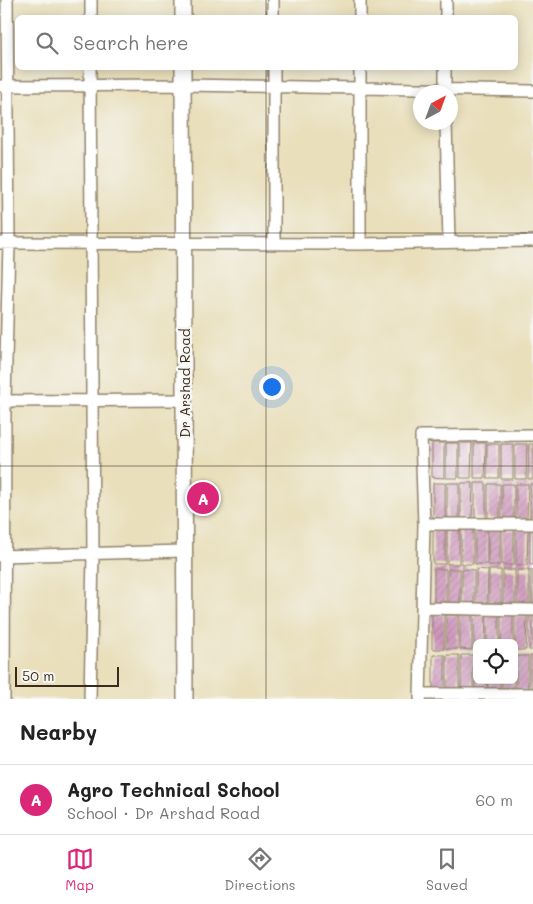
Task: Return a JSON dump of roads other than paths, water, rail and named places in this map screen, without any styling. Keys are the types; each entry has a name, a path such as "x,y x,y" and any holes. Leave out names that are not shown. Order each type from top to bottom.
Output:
{"street":[{"path":"4,699 2,401 4,86 7,0"},
{"path":"91,0 91,15"},
{"path":"183,0 183,15"},
{"path":"273,0 273,15"},
{"path":"360,0 360,15"},
{"path":"446,0 446,15"},
{"path":"90,70 93,554 90,699"},
{"name":"Dr Arshad Road","path":"183,70 185,699"},
{"path":"274,70 274,243"},
{"path":"360,70 360,244"},
{"path":"445,70 445,85"},
{"path":"533,81 533,101"},
{"path":"4,86 183,85 413,90"},
{"path":"458,91 533,92"},
{"path":"446,130 449,242"},
{"path":"4,243 360,244 533,241"},
{"path":"2,401 184,400"},
{"path":"533,435 421,436 424,524 421,697 533,694"},
{"path":"424,524 533,524"},
{"path":"2,556 184,551"},
{"path":"423,608 533,610"}],"place":[{"name":"Agro Technical School","path":"203,498"}]}
